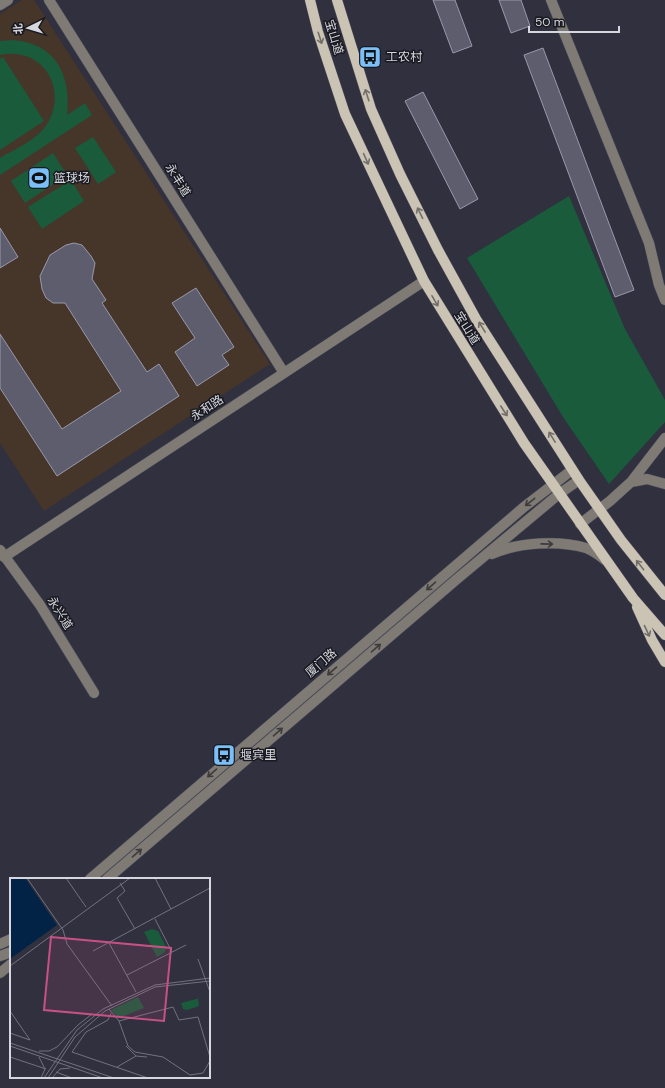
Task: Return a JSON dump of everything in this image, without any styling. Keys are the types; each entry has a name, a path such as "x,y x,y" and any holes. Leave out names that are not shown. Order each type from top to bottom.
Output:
{"main road":[{"name":"宝山道","path":"310,0 318,32 345,114 424,281 485,382 552,484 633,598 665,635"},
{"name":"宝山道","path":"337,0 371,109 438,250 476,319 578,480 621,540 665,595"},
{"path":"633,598 652,640 665,662"}],"street":[{"path":"0,5 8,0"},
{"name":"永丰道","path":"49,0 284,373"},
{"path":"551,0 649,242 659,285 665,300"},
{"name":"永和路","path":"2,554 284,373 424,281"},
{"path":"580,524 599,510 631,482 665,438"},
{"name":"厦门路","path":"91,878 524,507 572,470"},
{"path":"631,482 648,478 665,484"},
{"name":"厦门路","path":"108,878 483,558 559,494 578,480"},
{"path":"483,558 508,548 542,544 587,549 605,560"},
{"name":"永兴道","path":"2,554 40,605 94,694"},
{"path":"0,944 10,939"},
{"path":"0,956 10,952"},
{"path":"0,974 10,965"}],"shaded area":[{"path":"22,0 34,0 270,364 44,511 0,443 0,14"}],"green space":[{"path":"13,40 28,43 41,48 58,64 66,87 68,100 67,115 85,103 92,115 0,175 0,158 25,144 43,130 53,110 55,97 53,84 48,73 39,63 28,57 15,54 0,55 0,41"},
{"path":"3,57 44,121 0,150 0,59"},
{"path":"93,137 116,172 98,184 75,148"},
{"name":"篮球场","path":"53,153 67,175 25,203 11,181"},
{"name":"篮球场","path":"71,180 84,201 42,229 28,207"},
{"path":"569,196 625,329 665,400 665,422 609,484 563,417 467,258"}],"building":[{"path":"433,0 455,0 472,46 453,53"},
{"path":"499,0 521,0 530,26 511,33"},
{"path":"543,48 634,290 615,297 524,55"},
{"path":"423,92 478,199 460,209 405,101"},
{"path":"0,228 18,257 0,268"},
{"path":"74,243 82,245 95,263 92,279 106,300 102,303 147,372 159,364 179,396 57,476 0,388 0,334 62,429 121,391 65,303 53,303 46,298 42,289 40,276 50,255 66,245"},
{"path":"196,288 234,347 222,355 229,365 197,386 175,352 195,338 172,303"}],"place":[{"name":"工农村","path":"370,57"},
{"name":"篮球场","path":"39,178"},
{"name":"堰宾里","path":"224,755"}]}
